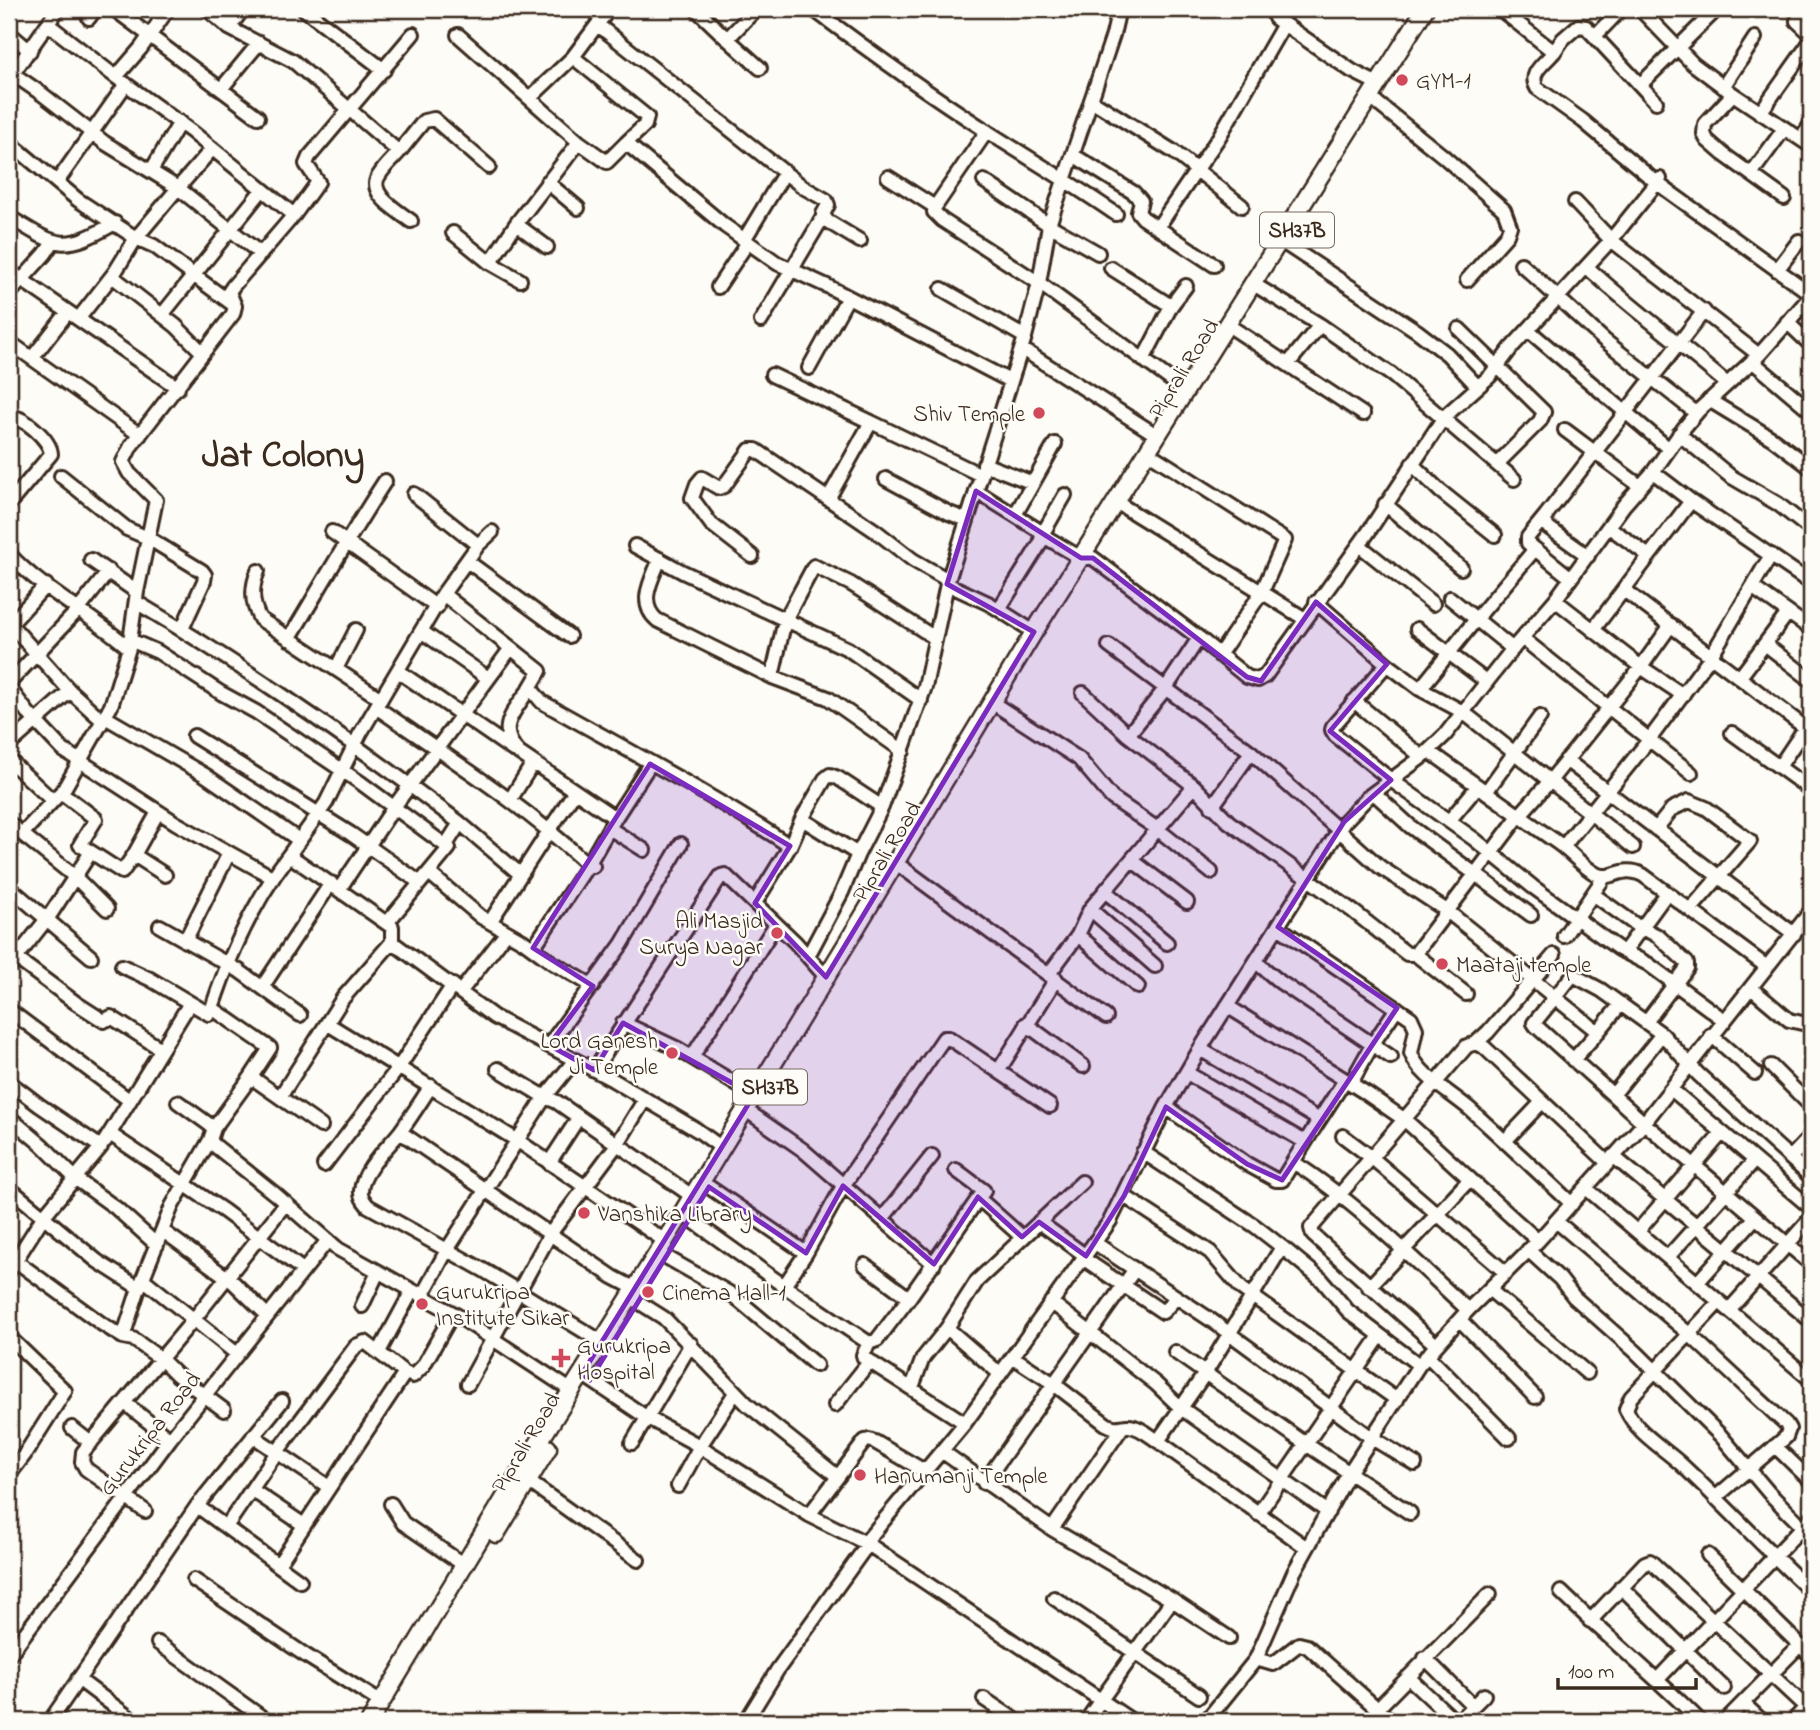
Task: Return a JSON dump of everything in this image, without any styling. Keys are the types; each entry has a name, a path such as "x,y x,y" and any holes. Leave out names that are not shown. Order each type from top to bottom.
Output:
{"main road":[{"path":"370,1721 572,1391 586,1377 602,1342 666,1249 692,1196 1034,632 1087,558 1158,436 1425,9"},
{"name":"Piprali Road","path":"666,1249 689,1218 753,1115 1087,558 1124,507 1437,9"},
{"name":"Piprali Road","path":"382,1721 528,1481 636,1295"}],"street":[{"path":"52,9 57,12 11,77 42,94 92,134 178,188 261,254"},
{"path":"114,9 258,117"},
{"path":"57,182 92,134 121,80 168,9"},
{"path":"206,9 229,28 293,61 399,152"},
{"path":"229,28 243,9"},
{"path":"304,9 384,70"},
{"path":"530,97 573,57 609,9"},
{"path":"696,9 760,68"},
{"path":"723,35 729,37 756,9"},
{"path":"813,9 908,79 1116,214"},
{"path":"808,956 882,807 921,700 947,582 1024,343 1039,283 1049,225 1119,9"},
{"path":"1281,9 1275,18 1352,71 1378,84"},
{"path":"1500,9 1554,52"},
{"path":"1595,36 1621,9"},
{"path":"1640,9 1677,48 1728,90 1806,143 1811,124"},
{"path":"1803,9 1797,21 1811,34"},
{"path":"1641,84 1712,10"},
{"path":"598,24 803,187 826,200 828,205 823,217 761,321"},
{"path":"1158,227 1198,170 1284,24"},
{"path":"49,25 180,122 294,215"},
{"path":"746,1721 778,1668 824,1608 866,1544 943,1452 1095,1243 1124,1196 1166,1107 1200,1049 1338,831 1356,808 1425,754 1463,712 1555,600 1696,413 1756,358 1811,295 1537,88 1533,75 1563,39 1578,26 1586,27 1656,102"},
{"path":"9,33 30,51"},
{"path":"22,834 57,797 80,762 111,706 130,644 136,597 156,500 123,462 131,446 233,314 234,306 229,292 318,182 306,164 309,157 413,34"},
{"path":"458,35 579,142 607,162 645,125 646,117 573,57"},
{"path":"1755,38 1728,90 1705,124 1704,134 1707,140 1784,198"},
{"path":"1760,113 1811,41"},
{"path":"221,89 258,43"},
{"path":"1091,100 1198,170 1242,206"},
{"path":"1377,103 1504,210 1510,226 1507,235 1467,280"},
{"path":"411,221 379,195 375,186 379,175 424,121 434,119 489,167"},
{"path":"152,171 180,122"},
{"path":"1751,174 1784,128"},
{"path":"986,131 934,212 942,220 1039,283 1186,391"},
{"path":"9,142 78,200 136,238 154,246 234,306"},
{"path":"490,263 516,224 579,142"},
{"path":"626,143 777,263 1010,381"},
{"path":"33,357 112,276 136,238 212,149"},
{"path":"1073,155 1134,193 1141,201 1138,212 1214,265"},
{"path":"718,287 785,173"},
{"path":"888,177 935,207"},
{"path":"984,181 1049,225 1098,253"},
{"path":"976,491 1040,531 1042,535 1087,558 1199,638 1247,677 1258,680 1265,676 1359,545 1444,417 1498,366 1611,240 1658,181"},
{"path":"548,183 578,208"},
{"path":"162,315 262,190"},
{"path":"1575,202 1611,240 1704,311 1811,411"},
{"path":"9,217 56,244 84,241 115,223"},
{"path":"823,217 860,241"},
{"path":"516,224 547,247"},
{"path":"453,233 490,263 520,280"},
{"path":"1777,270 1799,241"},
{"path":"9,294 53,242"},
{"path":"1287,245 1418,331 1447,354 1478,387"},
{"path":"1521,264 1557,299 1696,413"},
{"path":"1587,267 1619,297 1726,383"},
{"path":"1111,268 1171,306"},
{"path":"9,271 178,388"},
{"path":"112,276 187,335 204,353"},
{"path":"1143,360 1171,306 1186,286"},
{"path":"1260,288 1320,325 1392,375 1514,479"},
{"path":"942,289 1158,436"},
{"path":"809,368 848,298"},
{"path":"1571,578 1535,549 1528,542 1528,537 1704,311"},
{"path":"1787,322 1811,345"},
{"path":"1288,364 1320,325"},
{"path":"1234,329 1363,414"},
{"path":"1459,329 1544,412 1541,421 1497,464"},
{"path":"1528,331 1668,448"},
{"path":"9,342 141,435"},
{"path":"772,375 982,470 1032,483"},
{"path":"1709,400 1763,432 1811,468"},
{"path":"9,417 16,417 45,438 51,446 51,454 9,504"},
{"path":"828,499 871,422"},
{"path":"1565,430 1640,486"},
{"path":"1679,434 1730,476 1778,504 1811,530"},
{"path":"1015,515 1055,444"},
{"path":"752,556 711,524 692,498 702,478 719,488 723,486 750,450 756,450 947,582 1034,632"},
{"path":"1155,457 1285,540 1262,593 1219,654"},
{"path":"1412,464 1494,535"},
{"path":"1653,472 1690,501 1811,583"},
{"path":"61,476 127,529 148,538 205,575 182,629"},
{"path":"886,480 967,520"},
{"path":"289,639 385,481"},
{"path":"414,494 478,545"},
{"path":"999,610 1040,544 1042,535 1065,495"},
{"path":"1593,630 1690,501"},
{"path":"1385,504 1461,568"},
{"path":"1124,507 1305,619"},
{"path":"1546,515 1545,523 1549,528 1588,556"},
{"path":"1609,527 1649,556"},
{"path":"332,532 437,607"},
{"path":"122,966 150,979 209,1014 226,964 272,877 318,814 344,771 355,745 443,594 478,545 492,532"},
{"path":"1359,545 1433,604"},
{"path":"635,546 848,649 921,700"},
{"path":"1420,689 1535,549"},
{"path":"9,554 23,569 130,644 158,652 188,670 344,771 446,845 449,848 387,923"},
{"path":"1563,847 1649,740 1711,656 1771,555"},
{"path":"660,559 647,593 646,603 650,614 667,627 772,677 828,698 903,751"},
{"path":"91,560 109,571 136,597 355,745 460,823 520,874"},
{"path":"467,561 569,636"},
{"path":"772,677 786,620 814,566 851,584 935,638"},
{"path":"109,571 79,609 9,685 62,750 158,812 272,877"},
{"path":"258,571 253,582 254,609 260,619 336,669 436,748 549,830 590,866"},
{"path":"46,585 9,623 70,691 104,719 205,775 299,840"},
{"path":"1752,587 1811,629"},
{"path":"1624,590 1809,726 1779,766"},
{"path":"443,594 540,671 508,722 506,732 519,753"},
{"path":"1450,598 1513,649"},
{"path":"1555,600 1641,667 1683,695"},
{"path":"1316,602 1387,664 1420,689 1463,712 1633,847"},
{"path":"1740,677 1788,613"},
{"path":"1415,954 1519,816 1641,667 1671,625"},
{"path":"1417,629 1487,682"},
{"path":"336,669 356,630"},
{"path":"421,631 488,678"},
{"path":"1128,735 1166,688 1199,638"},
{"path":"1522,638 1691,773"},
{"path":"1765,645 1811,680"},
{"path":"1109,646 1251,752 1380,867 1447,911 1598,1032"},
{"path":"263,986 511,648"},
{"path":"1387,664 1332,730 1335,735 1391,780 1492,852 1533,887 1624,952 1639,958 1724,1020"},
{"path":"398,671 575,791 644,850"},
{"path":"530,688 542,702 650,764 691,784 790,846"},
{"path":"9,745 70,691"},
{"path":"1083,693 1128,735 1194,786 1229,822 1354,912 1407,954 1415,954 1466,994"},
{"path":"1354,701 1425,754 1482,789 1595,873 1605,876 1634,870 1767,967"},
{"path":"999,707 1079,759 1112,798 1156,828 1211,872"},
{"path":"1449,821 1515,752 1540,717"},
{"path":"1732,733 1811,790"},
{"path":"194,736 386,858 419,882"},
{"path":"1212,807 1251,752"},
{"path":"9,760 57,797 96,819 80,845 122,872 158,812"},
{"path":"1566,760 1794,934"},
{"path":"510,800 533,763"},
{"path":"533,948 590,866 612,823 650,764"},
{"path":"755,904 790,846 825,779 830,775 882,807"},
{"path":"999,1070 1078,935 1090,909 1194,786"},
{"path":"491,922 575,791"},
{"path":"1374,793 1411,827 1476,872 1531,915"},
{"path":"1656,829 1672,809 1689,801 1706,808 1750,841 1690,910"},
{"path":"802,819 858,855"},
{"path":"9,823 74,876 107,909"},
{"path":"446,845 460,823"},
{"path":"549,1045 622,944 681,844"},
{"path":"91,852 47,918 11,959 104,1021 111,1017 160,1049"},
{"path":"185,941 229,853"},
{"path":"134,855 165,875"},
{"path":"280,1097 343,998 392,942 392,927 289,855"},
{"path":"1133,861 1187,902"},
{"path":"903,867 1106,1017"},
{"path":"429,873 491,922 593,986"},
{"path":"594,1070 721,876 725,875 776,924 826,977"},
{"path":"1564,936 1605,876"},
{"path":"9,887 91,957"},
{"path":"1105,891 1167,943"},
{"path":"1624,952 1667,893"},
{"path":"1593,894 1658,936 1685,959 1687,968 1646,1022"},
{"path":"1090,909 1155,966"},
{"path":"1206,1721 1256,1659 1294,1572 1349,1474 1423,1360 1538,1241 1644,1123 1811,911"},
{"path":"692,1057 776,924"},
{"path":"160,926 263,986 300,1015"},
{"path":"1278,927 1415,1023 1411,1053 1413,1059 1435,1083 1454,1095 1572,1204"},
{"path":"324,1164 457,988 508,932"},
{"path":"1078,935 1138,987"},
{"path":"392,942 502,1022 645,1099 697,1129 722,1148"},
{"path":"1436,1345 1369,1287 1311,1231 1467,1046 1476,1043 1488,1032 1554,955"},
{"path":"1255,962 1391,1057"},
{"path":"1811,1177 1689,1065 1662,1034 1601,990 1573,975 1534,1023 1644,1123 1811,1264"},
{"path":"1751,988 1789,1020 1811,1025"},
{"path":"190,1003 110,1134 43,1217 11,1262 123,1337 133,1339 162,1359 177,1375 223,1410"},
{"path":"1573,1059 1621,1004"},
{"path":"1227,1006 1405,1120 1538,1241"},
{"path":"1166,1107 1247,1164 1276,1180 1282,1180 1316,1125 1397,1008"},
{"path":"123,1337 172,1206 212,1134 270,1048 212,1009"},
{"path":"9,1010 129,1100"},
{"path":"623,1023 692,1057 754,1095"},
{"path":"328,1024 518,1141 587,1188 666,1249 731,1294 816,1365"},
{"path":"1026,1024 1083,1066"},
{"path":"1613,1095 1662,1034"},
{"path":"1711,1035 1755,1073"},
{"path":"784,1286 806,1253 843,1186 944,1038 949,1038 999,1070 1050,1107"},
{"path":"1476,1043 1484,1047 1542,1102 1611,1160 1665,1199 1811,1321"},
{"path":"1200,1049 1297,1105 1317,1120 1316,1125"},
{"path":"379,1352 545,1097 575,1060"},
{"path":"1771,1066 1811,1107"},
{"path":"498,1069 557,1102 692,1196"},
{"path":"1187,1073 1305,1142"},
{"path":"251,1077 321,1126"},
{"path":"9,1082 101,1147"},
{"path":"431,1086 369,1171 361,1191 362,1198 368,1206 520,1291 602,1342"},
{"path":"1671,1088 1811,1208"},
{"path":"468,1384 550,1234 587,1188 645,1099"},
{"path":"178,1102 338,1249 453,1313 572,1391"},
{"path":"1505,1141 1542,1102"},
{"path":"753,1115 803,1150 933,1264"},
{"path":"549,1163 579,1117"},
{"path":"10,1122 49,1151 76,1179 116,1208 157,1245"},
{"path":"400,1132 636,1295 691,1344 735,1393 773,1427 837,1476"},
{"path":"1638,1231 1722,1133"},
{"path":"110,1134 185,1183 303,1270"},
{"path":"1343,1136 1506,1273"},
{"path":"1790,1158 1811,1136"},
{"path":"1143,1152 1255,1226 1282,1247 1322,1280 1348,1311 1380,1336 1423,1360 1509,1438"},
{"path":"882,1219 932,1156"},
{"path":"1668,1258 1754,1161"},
{"path":"1293,1162 1339,1195 1402,1251 1464,1315 1535,1397"},
{"path":"956,1170 984,1191 877,1340 869,1343 863,1356 965,1423"},
{"path":"1369,1287 1470,1179"},
{"path":"912,1387 923,1358 947,1328 977,1281 1082,1182"},
{"path":"709,1187 806,1253"},
{"path":"9,1188 111,1272 141,1284 194,1319 237,1354"},
{"path":"1586,1188 1811,1380"},
{"path":"1124,1196 1210,1252 1241,1288 1355,1373 1396,1400"},
{"path":"976,1202 985,1204 1022,1237"},
{"path":"145,1511 86,1469 82,1457 286,1203"},
{"path":"689,1218 869,1343"},
{"path":"1697,1283 1755,1218"},
{"path":"1811,1218 1759,1277 1688,1333 1627,1403 1629,1415 1642,1430 1681,1464 1811,1591"},
{"path":"1556,1221 1688,1333 1786,1424 1788,1433 1716,1498"},
{"path":"1038,1222 1123,1286 1163,1312 1176,1298"},
{"path":"163,1231 226,1277 267,1315"},
{"name":"Gurukripa Road","path":"9,1655 125,1497 328,1240"},
{"path":"1095,1243 1228,1334 1372,1438 1415,1464"},
{"path":"1158,1441 1206,1372 1282,1247"},
{"path":"1528,1250 1560,1279 1574,1297 1654,1370 1749,1467 1770,1494 1808,1527 1774,1557 1658,1679"},
{"path":"865,1265 908,1298"},
{"path":"984,1483 1135,1269"},
{"path":"362,1306 378,1272"},
{"path":"1490,1290 1587,1373"},
{"path":"1051,1302 1156,1384 1181,1408 1328,1512"},
{"path":"226,1527 277,1452 356,1346 365,1342 405,1373 413,1376 418,1373 453,1313"},
{"path":"947,1328 999,1373"},
{"path":"1258,1514 1380,1336"},
{"path":"9,1475 65,1391 10,1340"},
{"path":"632,1443 691,1344"},
{"path":"1175,1352 1410,1514"},
{"path":"1013,1357 1106,1424 1113,1428 1128,1426 1139,1429 1158,1441 1307,1549"},
{"path":"835,1405 870,1361"},
{"path":"278,1564 405,1373"},
{"path":"586,1377 646,1417 700,1446 809,1515 866,1544 1132,1721"},
{"path":"678,1486 700,1446 735,1393"},
{"path":"50,1721 197,1506 282,1401"},
{"path":"125,1402 170,1439"},
{"path":"72,1428 91,1444"},
{"path":"1052,1529 1121,1429"},
{"path":"253,1436 329,1487"},
{"path":"809,1515 837,1476 869,1440 926,1472"},
{"path":"1775,1446 1811,1481"},
{"path":"943,1452 1052,1529 1172,1600 1229,1638"},
{"path":"528,1481 638,1560"},
{"path":"252,1490 304,1525"},
{"path":"391,1504 403,1523 464,1565"},
{"path":"197,1506 300,1581"},
{"path":"1708,1555 1811,1656"},
{"path":"1590,1620 1644,1563 1650,1561 1810,1707 1793,1721"},
{"path":"194,1580 382,1703"},
{"path":"1621,1587 1724,1688"},
{"path":"1561,1592 1658,1679 1700,1721"},
{"path":"1377,1709 1490,1594"},
{"path":"1054,1598 1199,1696"},
{"path":"1086,1721 1172,1600"},
{"path":"158,1643 267,1721"},
{"path":"1256,1659 1276,1663 1297,1645 1302,1644 1391,1721"},
{"path":"1725,1721 1800,1645"},
{"path":"1425,1658 1473,1706"},
{"path":"1408,1677 1456,1721 1484,1695"},
{"path":"78,1679 134,1721"},
{"path":"984,1699 1017,1721"},
{"path":"1743,1703 1762,1721"}],"highlighted area":[{"path":"976,491 1081,558 1093,558 1247,677 1261,681 1316,602 1387,664 1330,731 1391,780 1344,822 1278,927 1397,1008 1282,1180 1247,1164 1166,1107 1124,1196 1086,1256 1039,1222 1022,1237 978,1197 934,1264 843,1186 806,1253 709,1187 590,1380 582,1374 754,1095 623,1023 594,1070 549,1045 593,986 533,948 650,764 790,846 755,903 826,977 1034,632 947,584"}],"place":[{"name":"GYM-1","path":"1402,80"},
{"name":"Shiv Temple","path":"1039,413"},
{"name":"Ali Masjid Surya Nagar","path":"777,933"},
{"name":"Maataji temple","path":"1442,964"},
{"name":"Lord Ganesh Ji Temple","path":"672,1053"},
{"name":"Vanshika Library","path":"584,1213"},
{"name":"Cinema Hall-1","path":"648,1292"},
{"name":"Gurukripa Institute Sikar","path":"422,1304"},
{"name":"Gurukripa Hospital","path":"561,1358"},
{"name":"Hanumanji Temple","path":"860,1475"}],"district":[{"name":"Jat Colony","path":"283,453"}]}
